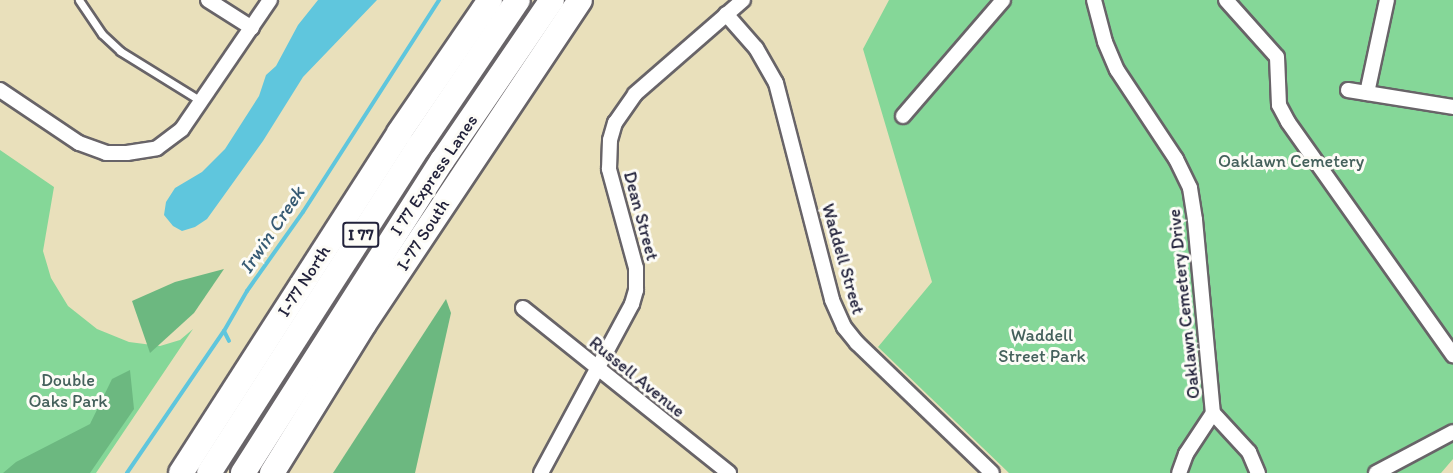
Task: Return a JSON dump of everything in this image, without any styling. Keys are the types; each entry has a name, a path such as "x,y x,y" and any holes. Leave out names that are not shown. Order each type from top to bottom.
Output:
{"highway":[{"name":"I-77 North","path":"181,473 399,133 490,0"},
{"name":"I 77 Express Lanes","path":"209,473 419,146 518,0"},
{"name":"I 77 Express Lanes","path":"243,473 430,180 552,0"},
{"name":"I-77 South","path":"272,473 371,314 580,0"}],"street":[{"path":"208,0 252,28"},
{"path":"0,90 79,143 106,153 128,153 158,148 182,129 270,0"},
{"name":"Dean Street","path":"541,473 632,304 636,290 636,268 609,169 610,140 615,123 636,94 743,0"},
{"path":"903,116 1003,0"},
{"name":"Oaklawn Cemetery Drive","path":"1094,0 1105,42 1117,70 1176,159 1190,188 1199,250 1213,413 1249,452 1258,473"},
{"path":"1226,0 1277,57 1279,105 1288,122 1453,355"},
{"path":"1367,93 1387,0"},
{"name":"Waddell Street","path":"726,14 756,48 776,83 832,300 844,327 856,343 992,473"},
{"path":"1348,90 1453,106"},
{"name":"Russell Avenue","path":"523,308 729,473"},
{"name":"Oaklawn Cemetery Drive","path":"1179,473 1186,454 1213,413"},
{"path":"1376,473 1453,432"}],"lane":[{"path":"79,0 102,34 120,51 201,101"}],"green space":[{"name":"Oaklawn Cemetery","path":"889,0 1453,0 1453,459 1441,473 1009,473 878,347 932,282 863,49"},
{"name":"Double Oaks Park","path":"0,150 54,187 43,251 51,278 68,306 97,329 129,342 160,346 180,340 193,329 96,473 0,473"},
{"path":"224,269 194,313 150,353 132,301 175,282"},
{"path":"446,299 451,313 415,473 333,473"},
{"path":"130,370 134,409 90,473 3,473 16,462 90,424 112,379"}],"water":[{"path":"318,0 377,0 303,77 263,141 207,219 195,227 182,231 173,226 164,215 166,202 175,188 202,172 225,149 259,96 266,75 276,66 298,25"}],"waterway":[{"name":"Irwin Creek","path":"127,473 224,331 247,291 303,212 439,0"},
{"path":"224,331 229,341"}],"park label":[{"name":"Waddell Street Park","path":"1042,346"}]}
